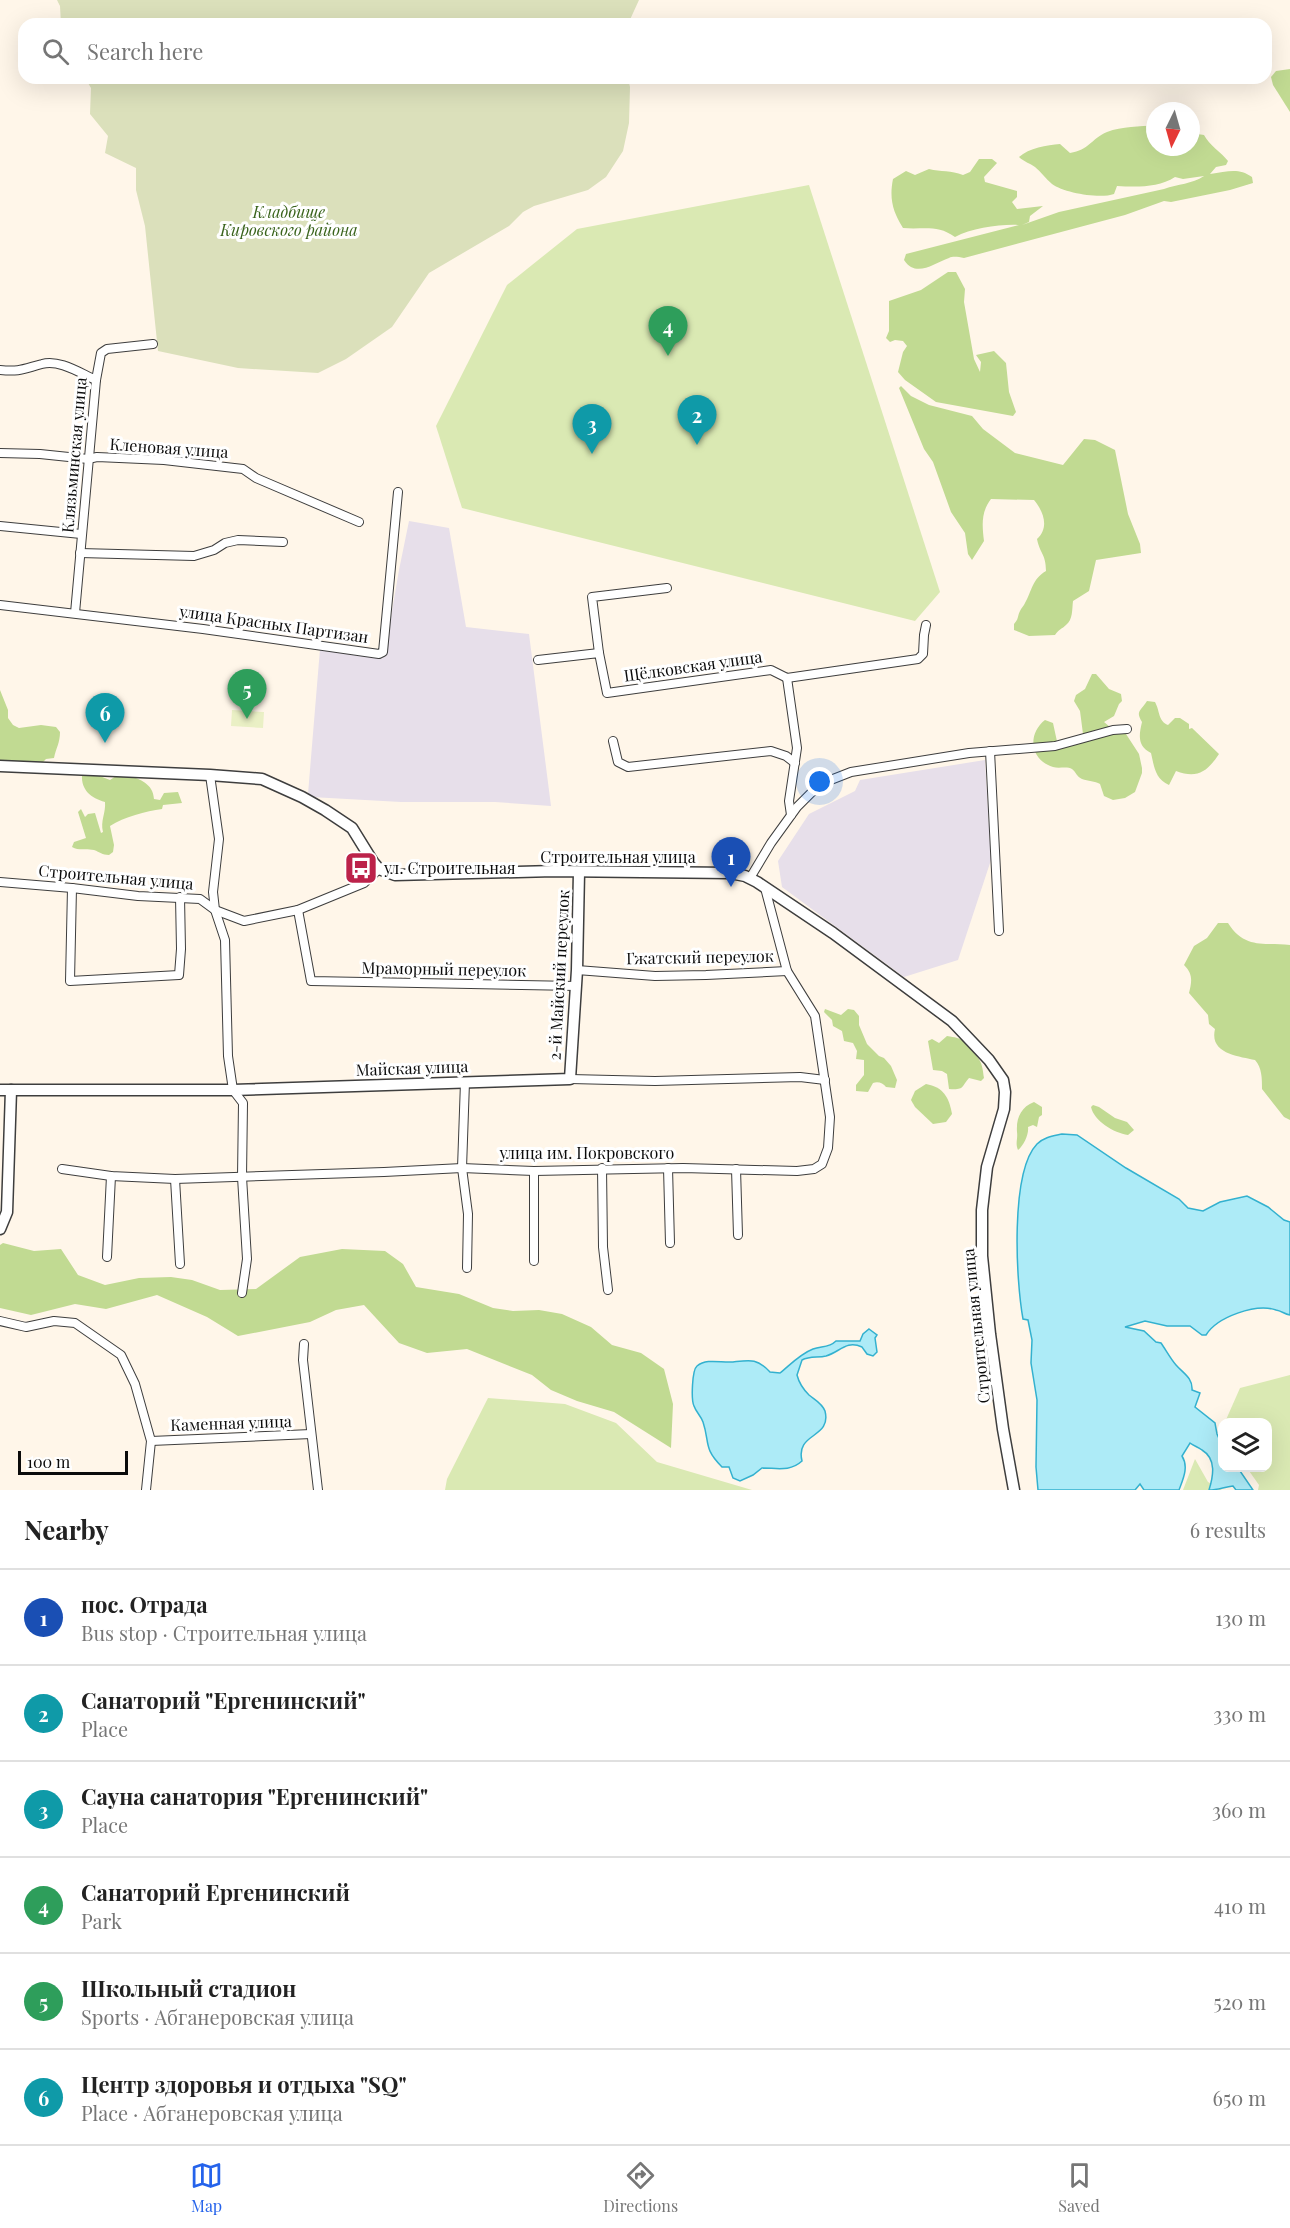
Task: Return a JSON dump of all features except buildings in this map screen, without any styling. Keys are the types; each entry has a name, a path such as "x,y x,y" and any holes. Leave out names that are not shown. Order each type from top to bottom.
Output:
{"street":[{"name":"Клязьминская улица","path":"75,613 88,459 101,353 107,349 153,344"},
{"path":"0,370 21,371 43,363 54,364 96,380"},
{"name":"Кленовая улица","path":"0,453 88,459 164,460 243,469 256,478 359,522"},
{"name":"улица Красных Партизан","path":"0,605 379,654 383,652 385,636 389,567 398,492"},
{"path":"0,526 81,534"},
{"path":"80,553 194,556 238,540 283,542"},
{"path":"538,660 599,652 592,597 667,588"},
{"name":"Щёлковская улица","path":"599,652 607,693 771,670 787,678 918,659 924,654 926,625"},
{"path":"787,678 797,748 789,801 791,815"},
{"path":"750,878 791,815 811,793 828,781 850,772 990,751 1055,746 1113,730 1127,729"},
{"path":"613,741 618,762 628,767 771,751 786,756 795,763"},
{"path":"990,751 999,931"},
{"path":"0,766 262,779 325,810 352,828 379,869"},
{"path":"210,775 219,840 213,892 215,910 225,940 228,1056 233,1090 243,1103 242,1178 248,1258 242,1293"},
{"name":"Строительная улица","path":"0,882 138,896 200,899 215,910 244,921 298,910 363,883 379,869 395,875 415,876 579,872 720,872 750,878 833,933 952,1022 989,1060 1003,1080 1004,1109 987,1167 982,1210 982,1256 986,1306 1014,1490"},
{"name":"2-й Майский переулок","path":"570,1079 577,970 579,872"},
{"path":"72,888 70,981 179,975 182,949 180,897"},
{"name":"улица им. Покровского","path":"62,1169 111,1176 175,1179 462,1168 534,1171 602,1168 736,1168 797,1171 814,1169 822,1164 828,1148 830,1117 815,1016 787,971 765,888"},
{"name":"Мраморный переулок","path":"298,910 312,981 576,986"},
{"name":"Гжатский переулок","path":"577,970 655,976 787,971"},
{"name":"Майская улица","path":"5,1090 233,1090 570,1079 655,1082 800,1077 825,1080"},
{"path":"465,1082 462,1168 468,1214 467,1268"},
{"path":"0,1229 7,1212 5,1090"},
{"path":"602,1168 603,1247 608,1290"},
{"path":"668,1168 670,1243"},
{"path":"736,1168 738,1235"},
{"path":"534,1171 534,1261"},
{"path":"107,1257 111,1176"},
{"path":"175,1179 180,1264"},
{"path":"0,1321 26,1327 54,1321 75,1323 121,1355 135,1384 151,1441 146,1490"},
{"path":"304,1344 303,1360 318,1490"},
{"name":"Каменная улица","path":"151,1441 311,1434"}],"shaded area":[{"path":"409,521 449,528 466,627 529,634 551,806 495,802 401,802 311,797 308,794 320,649 385,652"},
{"path":"985,760 991,860 958,960 904,977 782,887 778,861 809,814 855,791 860,780"}],"green space":[{"path":"57,0 639,0 631,18 61,18"},
{"path":"1290,69 1290,112 1273,85 1272,76 1276,71"},
{"name":"Кладбище Кировского района","path":"89,84 629,84 629,123 623,151 606,177 588,190 534,206 523,212 509,226 429,273 392,327 346,359 318,373 238,368 158,351 145,226 136,190 136,168 105,153 108,136 90,114 91,88"},
{"path":"1146,126 1146,156 1200,156 1200,134 1204,135 1228,161 1226,165 1216,167 1210,174 1242,172 1252,177 1253,183 1171,202 1164,201 1125,215 964,258 951,257 925,268 914,268 904,260 906,254 1019,225 987,227 955,237 942,230 903,228 894,211 891,193 893,179 906,171 915,175 929,169 963,175 970,172 979,159 992,159 997,163 984,177 985,182 1017,191 1017,197 1012,202 1017,209 1043,206 1030,216 1029,222 1022,225 1059,212 1164,189 1204,176 1183,179 1175,177 1147,186 1117,186 1114,194 1091,195 1058,187 1035,167 1019,157 1033,149 1055,144 1060,144 1070,153 1076,152 1107,132"},
{"path":"809,185 940,592 915,621 462,508 436,426 507,285 577,229"},
{"path":"948,272 956,272 965,289 964,302 974,359 980,372 981,362 976,355 994,351 1006,363 1009,392 1016,412 1013,416 936,402 905,380 898,372 903,352 907,346 903,341 890,342 886,338 889,331 889,301 921,290"},
{"path":"901,386 911,396 929,405 972,416 983,429 1015,453 1063,465 1084,439 1095,440 1115,450 1128,514 1140,544 1141,553 1096,560 1089,591 1073,601 1070,620 1055,635 1029,636 1014,630 1020,610 1035,581 1046,571 1037,539 1043,529 1044,519 1037,504 1034,500 991,499 985,509 983,519 984,541 972,560 968,554 965,533 951,512 933,462 924,449 899,388"},
{"path":"1092,674 1096,674 1109,689 1121,694 1122,701 1114,716 1104,722 1110,727 1083,734 1080,711 1074,701 1076,695 1085,689"},
{"path":"0,690 8,710 8,718 13,725 19,728 41,725 56,727 60,732 54,758 46,759 41,764 0,762"},
{"path":"1147,701 1155,702 1165,723 1168,725 1175,718 1180,718 1189,724 1189,729 1192,728 1219,754 1206,769 1196,774 1176,771 1169,785 1161,779 1156,772 1151,753 1143,747 1140,740 1142,722 1139,713"},
{"path":"232,710 264,712 263,728 231,726"},
{"path":"1045,720 1053,723 1058,746 1062,747 1103,734 1126,734 1139,754 1142,768 1135,792 1125,798 1113,800 1104,796 1100,784 1080,778 1070,768 1055,768 1045,764 1036,753 1034,739 1035,732"},
{"path":"127,774 148,786 154,799 160,800 164,793 178,792 182,803 163,805 162,809 135,815 110,826 114,845 113,852 109,855 72,847 74,842 86,838 78,812 81,809 85,817 95,813 101,833 103,832 105,802 88,793 83,785 82,775 97,775 110,780"},
{"path":"1218,923 1228,923 1235,932 1248,941 1290,945 1290,1120 1284,1117 1262,1089 1262,1077 1255,1060 1234,1055 1216,1044 1215,1029 1209,1024 1208,1015 1189,993 1191,978 1184,965 1194,946 1207,938"},
{"path":"825,1009 841,1015 848,1009 854,1010 859,1016 859,1025 867,1044 891,1066 897,1080 895,1088 886,1087 877,1082 873,1083 868,1092 856,1091 856,1085 864,1075 864,1060 856,1059 857,1051 853,1043 844,1041 842,1031 833,1026 832,1020 824,1012"},
{"path":"947,1036 961,1039 979,1059 984,1078 981,1081 969,1078 960,1088 949,1089 947,1074 933,1070 928,1041 932,1039 939,1043"},
{"path":"926,1084 941,1090 947,1098 952,1114 946,1122 933,1124 911,1100 915,1091"},
{"path":"1034,1102 1042,1107 1042,1115 1039,1117 1037,1127 1033,1125 1028,1127 1026,1139 1018,1150 1019,1118 1023,1110"},
{"path":"1093,1105 1127,1122 1134,1130 1128,1135 1111,1129 1096,1117 1091,1107"},
{"path":"3,1243 34,1251 61,1249 78,1275 105,1285 139,1278 171,1277 192,1280 220,1290 256,1289 300,1257 342,1249 385,1251 403,1264 416,1287 459,1294 493,1308 513,1311 539,1310 562,1314 591,1327 612,1345 641,1353 664,1369 673,1404 671,1448 614,1412 577,1401 551,1390 532,1375 467,1349 427,1353 399,1343 364,1305 336,1310 310,1322 238,1336 207,1317 157,1295 106,1309 75,1304 31,1315 0,1308 0,1245"},
{"path":"1290,1375 1290,1490 1258,1490 1259,1485 1250,1472 1272,1472 1272,1418 1227,1418 1240,1388"},
{"path":"488,1398 565,1404 616,1423 657,1462 752,1490 445,1490 447,1479"},
{"path":"1195,1459 1208,1482 1222,1490 1183,1490"}],"water":[{"path":"1062,1134 1077,1135 1126,1168 1179,1199 1188,1208 1203,1211 1220,1202 1247,1196 1290,1222 1290,1315 1268,1308 1248,1310 1228,1317 1211,1328 1206,1335 1202,1335 1190,1326 1167,1326 1145,1321 1125,1327 1144,1331 1156,1342 1161,1343 1187,1376 1192,1390 1200,1393 1195,1407 1215,1423 1218,1436 1218,1472 1241,1472 1253,1490 1236,1490 1233,1486 1209,1490 1213,1469 1210,1458 1190,1443 1182,1456 1185,1469 1179,1490 1144,1490 1140,1484 1135,1490 1038,1490 1037,1400 1031,1363 1032,1340 1028,1320 1023,1319 1020,1302 1017,1228 1022,1178 1028,1158 1037,1144 1046,1138"},
{"path":"869,1329 877,1335 875,1338 877,1352 873,1356 867,1354 862,1347 852,1345 826,1356 802,1360 797,1375 799,1381 807,1393 822,1406 826,1420 823,1427 804,1445 801,1452 802,1461 788,1468 762,1468 740,1481 733,1478 729,1467 722,1467 712,1455 703,1422 694,1406 692,1385 697,1366 710,1361 749,1361 761,1364 770,1372 780,1373 808,1351 828,1346 836,1341 860,1341"}],"place":[{"name":"Санаторий Ергенинский","path":"668,356"},
{"name":"Санаторий \"Ергенинский\"","path":"697,445"},
{"name":"Сауна санатория \"Ергенинский\"","path":"592,454"},
{"name":"Школьный стадион","path":"247,719"},
{"name":"Центр здоровья и отдыха \"SQ\"","path":"105,743"},
{"name":"ул. Строительная","path":"361,868"},
{"name":"пос. Отрада","path":"731,887"}]}
